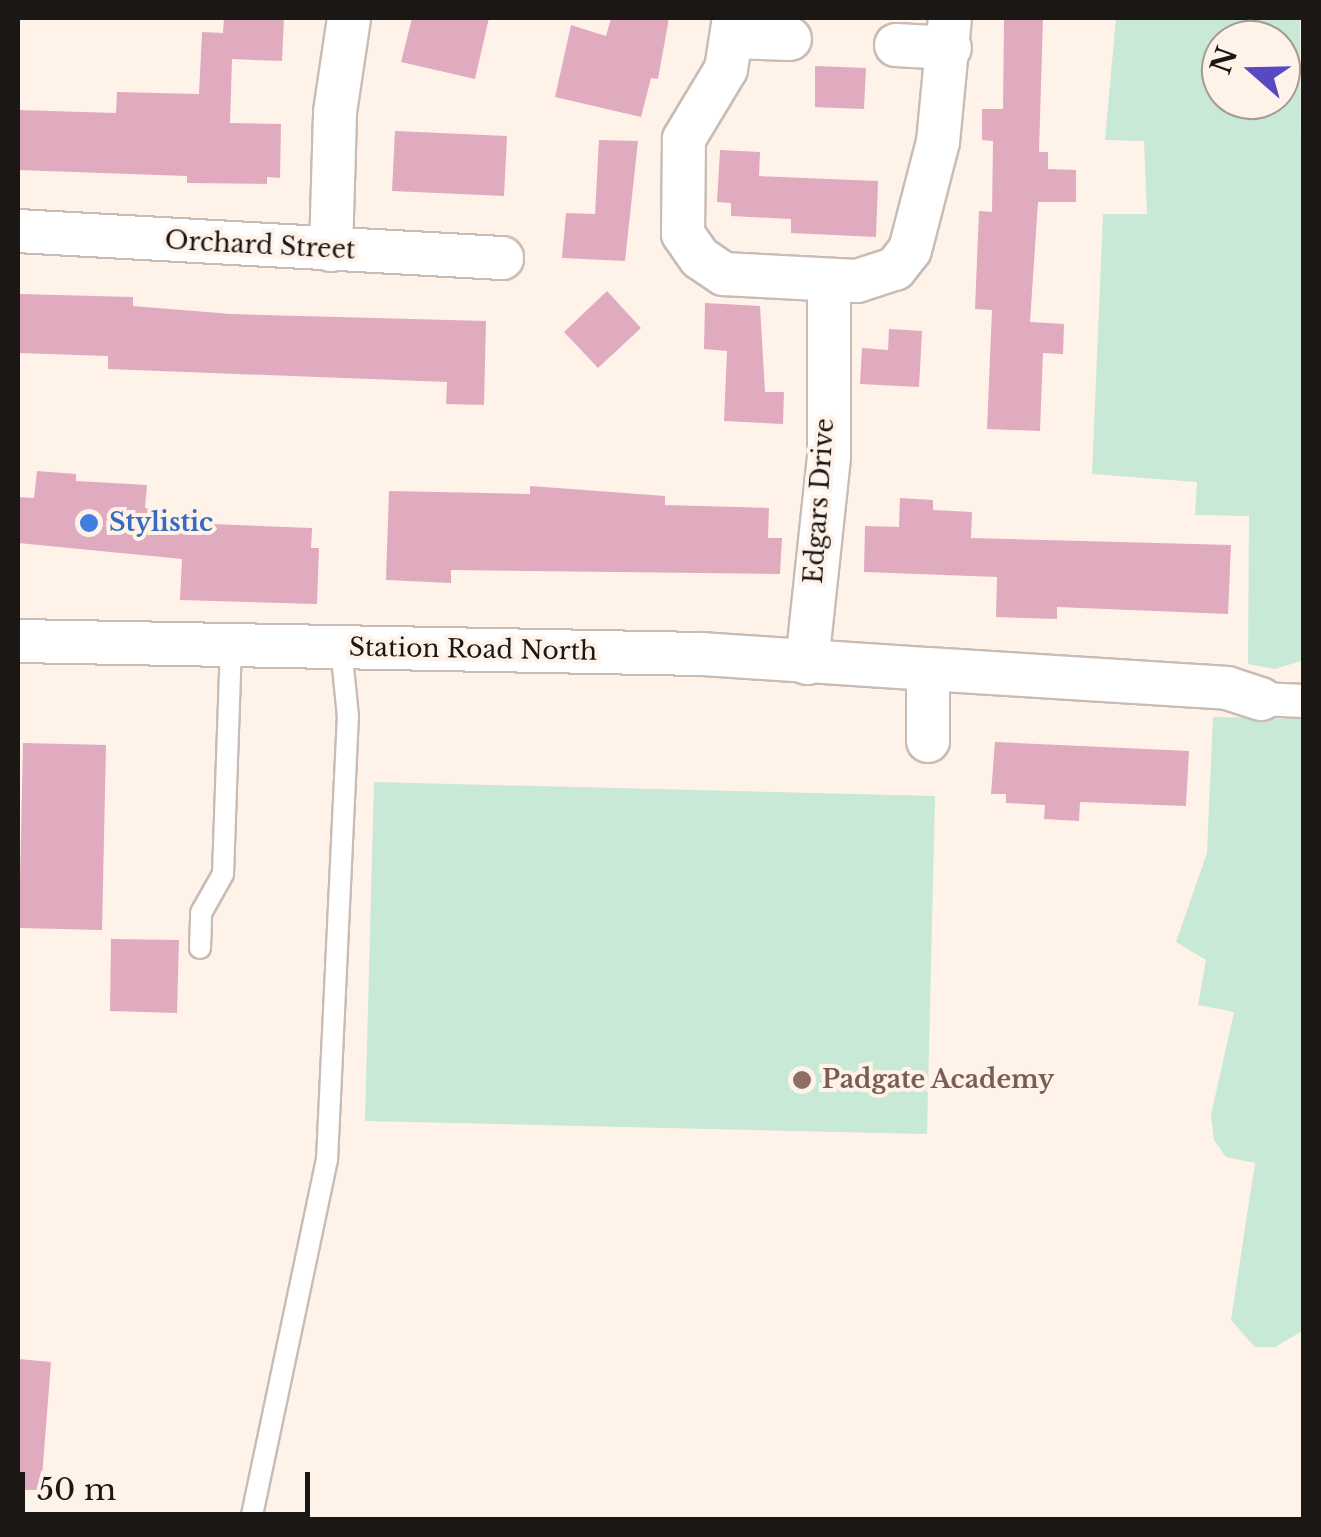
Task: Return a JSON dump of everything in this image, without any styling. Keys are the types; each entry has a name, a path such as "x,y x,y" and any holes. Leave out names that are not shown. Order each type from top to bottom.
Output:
{"street":[{"path":"331,250 335,112 348,18"},
{"path":"790,39 734,28 726,69 690,122 680,159 680,220 686,270 871,280 904,261 938,142 950,33 896,44"},
{"name":"Orchard Street","path":"18,232 502,258"},
{"name":"Edgars Drive","path":"807,663 829,456 829,280"},
{"name":"Station Road North","path":"18,641 342,647 807,663 1228,688 1262,699"},
{"path":"928,669 928,741"},
{"path":"1262,699 1304,701"}],"lane":[{"path":"200,948 201,913 223,874 230,645"},
{"path":"250,1520 327,1160 348,717 342,647"}],"green space":[{"path":"1116,18 1300,18 1201,20 1201,120 1301,120 1304,660 1275,669 1248,664 1249,516 1195,515 1197,482 1092,474 1103,214 1147,214 1144,141 1105,140"},
{"path":"1213,717 1303,719 1304,1330 1275,1347 1255,1347 1231,1320 1255,1163 1226,1157 1214,1140 1211,1115 1234,1012 1198,1005 1206,960 1176,942 1207,853"},
{"path":"374,782 935,796 927,1134 365,1121"}],"building":[{"path":"224,18 284,18 282,61 232,59 230,123 281,124 280,178 267,177 267,184 187,183 187,176 18,170 18,110 116,113 117,92 199,94 202,32 223,33"},
{"path":"412,18 489,18 475,79 401,62"},
{"path":"611,18 669,18 658,79 651,78 641,117 555,97 571,25 606,36"},
{"path":"1004,18 1043,18 1039,152 1048,152 1048,169 1076,170 1076,202 1038,202 1030,322 1064,324 1063,354 1043,353 1040,431 987,429 992,310 975,309 979,211 992,212 993,141 982,140 982,109 1003,109"},
{"path":"815,66 866,68 864,109 815,107"},
{"path":"395,131 507,136 504,196 392,191"},
{"path":"599,140 638,141 625,261 562,258 566,213 595,214"},
{"path":"720,150 760,152 759,176 878,181 876,237 791,233 791,219 731,216 731,203 717,202"},
{"path":"607,291 641,328 598,368 564,332"},
{"path":"19,294 133,297 133,306 231,314 486,321 484,405 446,404 447,382 108,369 108,356 18,353"},
{"path":"705,303 760,306 765,392 784,392 783,424 724,421 727,351 704,349"},
{"path":"889,329 922,331 919,387 860,384 862,348 888,350"},
{"path":"37,471 76,474 76,481 147,485 145,508 163,509 162,522 312,528 311,548 319,548 317,604 180,600 182,559 18,543 18,497 34,498"},
{"path":"530,486 665,496 665,505 769,508 768,538 782,538 780,574 451,570 451,583 386,580 389,491 530,494"},
{"path":"900,498 933,500 933,510 972,512 971,538 1231,545 1228,614 1057,607 1057,619 996,617 997,577 864,572 865,526 899,527"},
{"path":"995,742 1189,751 1186,806 1080,802 1079,821 1044,819 1045,805 1006,803 1006,794 991,794"},
{"path":"23,743 106,745 102,930 19,928"},
{"path":"111,939 179,940 177,1013 110,1011"},
{"path":"18,1359 51,1362 41,1490 18,1490"}],"place":[{"name":"Stylistic","path":"89,523"},
{"name":"Padgate Academy","path":"802,1080"}]}
